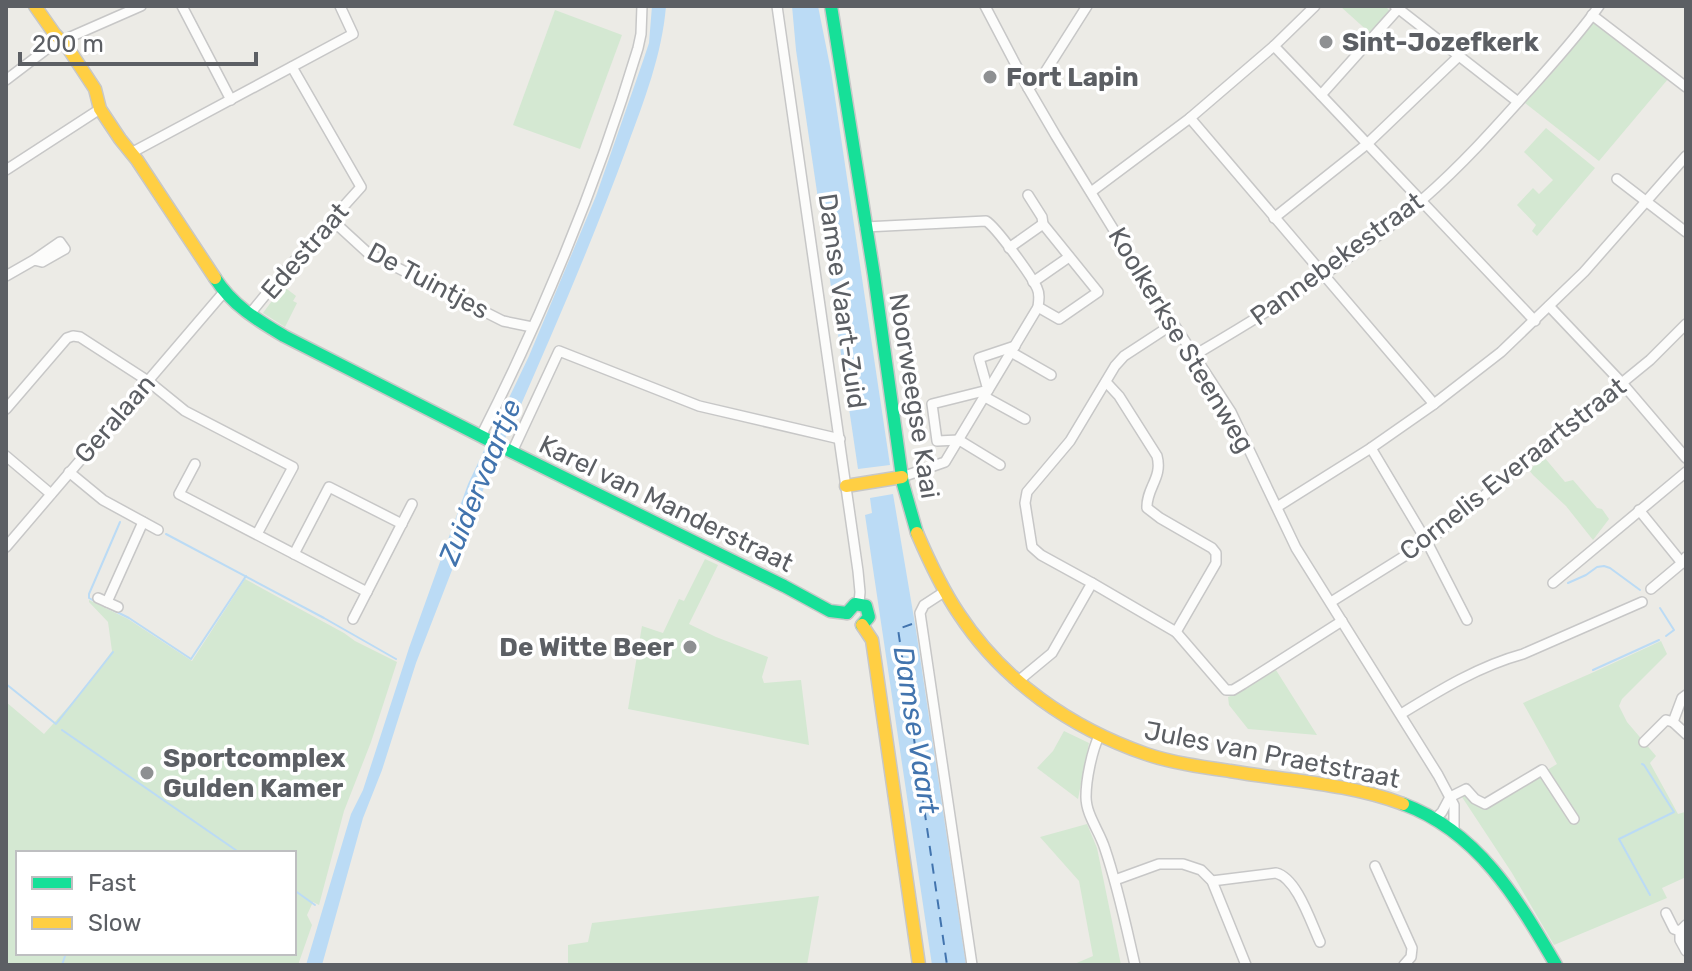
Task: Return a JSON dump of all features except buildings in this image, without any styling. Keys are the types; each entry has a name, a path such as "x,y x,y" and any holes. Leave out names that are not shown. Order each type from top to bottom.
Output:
{"street":[{"name":"Karel van Manderstraat","path":"35,6 68,48 95,89 100,109 224,292 249,315 284,336 830,611 847,613"},
{"path":"6,80 52,45 141,6"},
{"path":"182,6 231,100"},
{"path":"131,153 353,34 340,6"},
{"path":"481,436 510,379 611,136 638,48 642,6"},
{"name":"Damse Vaart-Zuid","path":"777,6 840,439 858,571 859,603"},
{"name":"Noorweegse Kaai","path":"831,6 902,477 917,535 944,592"},
{"name":"Koolkerkse Steenweg","path":"985,6 1028,88 1091,192 1231,412 1296,548 1450,797 1454,805 1454,831"},
{"path":"1028,88 1042,77 1087,6"},
{"path":"1091,192 1190,118 1274,46 1315,6"},
{"name":"Pannebekestraat","path":"1193,356 1323,276 1421,201 1485,140 1599,6"},
{"path":"1321,95 1396,8 1518,102"},
{"path":"1592,15 1686,87"},
{"path":"1274,46 1535,321"},
{"path":"1274,218 1367,144 1459,56"},
{"name":"Edestraat","path":"249,315 361,187 292,67"},
{"path":"6,169 100,109"},
{"path":"1190,118 1434,404"},
{"path":"1277,507 1371,448 1491,360 1584,272 1686,156"},
{"path":"1617,179 1686,232"},
{"path":"1028,195 1043,224 1098,292 1059,319 1038,307"},
{"name":"De Tuintjes","path":"332,220 368,253 503,321 532,327"},
{"path":"846,486 902,477 942,465 1038,307 1038,292 1033,282 994,226 986,221 865,227"},
{"path":"1009,248 1043,224"},
{"path":"1033,282 1069,257"},
{"path":"6,276 34,260"},
{"name":"Geralaan","path":"6,547 224,292"},
{"path":"1549,306 1622,383 1686,458"},
{"path":"1173,324 1124,356 1115,366 1070,441 1027,492 1025,503 1032,547 1176,632 1226,690 1233,690 1342,621"},
{"name":"Cornelis Everaartstraat","path":"1331,602 1427,542 1650,360 1686,324"},
{"path":"6,409 67,338 80,337 148,381 185,411 293,467 257,534"},
{"path":"1025,419 986,393 979,358 1013,349 1051,375"},
{"path":"509,450 559,351 699,406 840,439"},
{"path":"1106,382 1119,396 1157,456 1160,466 1146,500 1147,508 1216,553 1216,563 1176,632"},
{"path":"986,393 932,404 937,441 959,440 1000,465"},
{"path":"1371,448 1427,542 1467,620"},
{"path":"6,456 51,494"},
{"path":"195,464 179,494 367,592"},
{"path":"69,472 103,500 158,530"},
{"path":"1553,583 1686,472"},
{"path":"294,554 329,487 402,524"},
{"path":"353,619 412,504"},
{"path":"1639,510 1684,560 1651,589"},
{"path":"118,607 102,600 143,522"},
{"path":"1017,682 1052,653 1092,583"},
{"path":"944,592 924,605 920,613 972,965"},
{"name":"Jules van Praetstraat","path":"944,592 971,633 1017,682 1055,711 1099,736 1167,760 1375,794 1409,805 1435,819 1470,844 1499,873 1556,965"},
{"path":"1401,714 1455,681 1642,602"},
{"path":"859,603 866,606 869,612 869,620 862,625 851,623 847,613 851,606 859,603"},
{"path":"862,625 872,640 919,965"},
{"path":"1673,722 1686,695"},
{"path":"1644,742 1666,720 1686,734"},
{"path":"1099,736 1086,796 1087,807 1115,880 1135,965"},
{"path":"1435,819 1450,797 1466,789 1485,804 1542,770 1574,819"},
{"path":"1115,880 1159,864 1183,864 1201,870 1212,881 1246,965"},
{"path":"1375,866 1412,948 1411,957 1404,965"},
{"path":"1212,881 1276,873 1285,875 1294,885 1320,942"},
{"path":"1666,913 1674,929 1683,928 1680,940 1686,951"}],"green space":[{"path":"1340,6 1385,6 1391,12 1371,34"},
{"path":"555,10 622,35 580,149 513,125"},
{"path":"1594,21 1668,79 1599,161 1525,103"},
{"path":"1546,128 1595,168 1537,236 1532,231 1536,225 1517,205 1533,188 1539,194 1553,180 1524,152"},
{"path":"283,286 296,296 293,301 297,303 285,327 263,313"},
{"path":"1544,457 1565,482 1573,480 1609,519 1593,540 1566,506 1529,470"},
{"name":"De Witte Beer","path":"705,559 718,565 689,624 768,657 762,677 764,683 801,680 809,745 628,709 642,626 663,633 679,599 684,601"},
{"name":"Sportcomplex Gulden Kamer","path":"245,579 397,662 344,811 319,905 313,902 307,915 312,925 298,965 6,965 6,702 44,734 86,687 112,651 108,622 89,600 128,619 192,661"},
{"path":"1661,641 1667,654 1622,699 1619,706 1627,722 1656,756 1650,763 1678,814 1686,814 1686,877 1662,888 1667,898 1554,945 1462,797 1465,795 1483,809 1557,764 1523,703"},
{"path":"1276,670 1317,735 1248,729 1229,705 1228,697"},
{"path":"1064,731 1089,743 1078,799 1037,768 1053,751"},
{"path":"1087,824 1097,848 1121,965 1072,965 1093,956 1079,881 1040,837"},
{"path":"819,896 807,965 568,965 568,945 588,942 592,923"}],"water":[{"name":"Zuidervaartje","path":"652,6 666,6 656,60 640,112 572,286 497,454 416,663 382,770 363,818 322,965 306,965 351,814 363,790 409,648 468,484 529,356 596,196 649,43"},
{"path":"792,6 818,6 831,71 890,465 858,469"},
{"name":"Damse Vaart","path":"893,494 966,965 932,965 865,515 872,513 870,498"}],"waterway":[{"path":"96,602 89,598 89,594 120,522"},
{"path":"166,534 396,659"},
{"path":"1568,583 1604,566 1640,590"},
{"path":"105,606 191,659 246,576"},
{"path":"1660,608 1674,630 1666,636"},
{"path":"1593,670 1659,640"},
{"path":"6,684 56,724 113,652"},
{"path":"62,730 237,851"},
{"path":"1642,764 1674,812 1619,839 1650,895"},
{"path":"296,891 315,905"},
{"path":"62,965 65,955"}],"ferry route":[{"path":"912,624 898,629 947,965"}],"traffic: fast":[{"path":"831,6 874,275 903,484 917,533"},
{"path":"215,278 237,304 284,336 830,611 847,613"},
{"path":"847,613 855,604 866,606 869,617 862,625"},
{"path":"1403,804 1430,816 1475,850 1511,893 1556,965"}],"traffic: slow":[{"path":"35,6 68,48 95,89 100,109 215,278"},
{"path":"846,486 902,477"},
{"path":"917,533 953,604 996,660 1041,699 1091,731 1167,760 1339,787 1403,804"},
{"path":"862,625 872,640 919,965"}],"place":[{"name":"Sint-Jozefkerk","path":"1326,42"},
{"name":"Fort Lapin","path":"990,77"},
{"name":"De Witte Beer","path":"690,647"},
{"name":"Sportcomplex Gulden Kamer","path":"147,773"}]}
